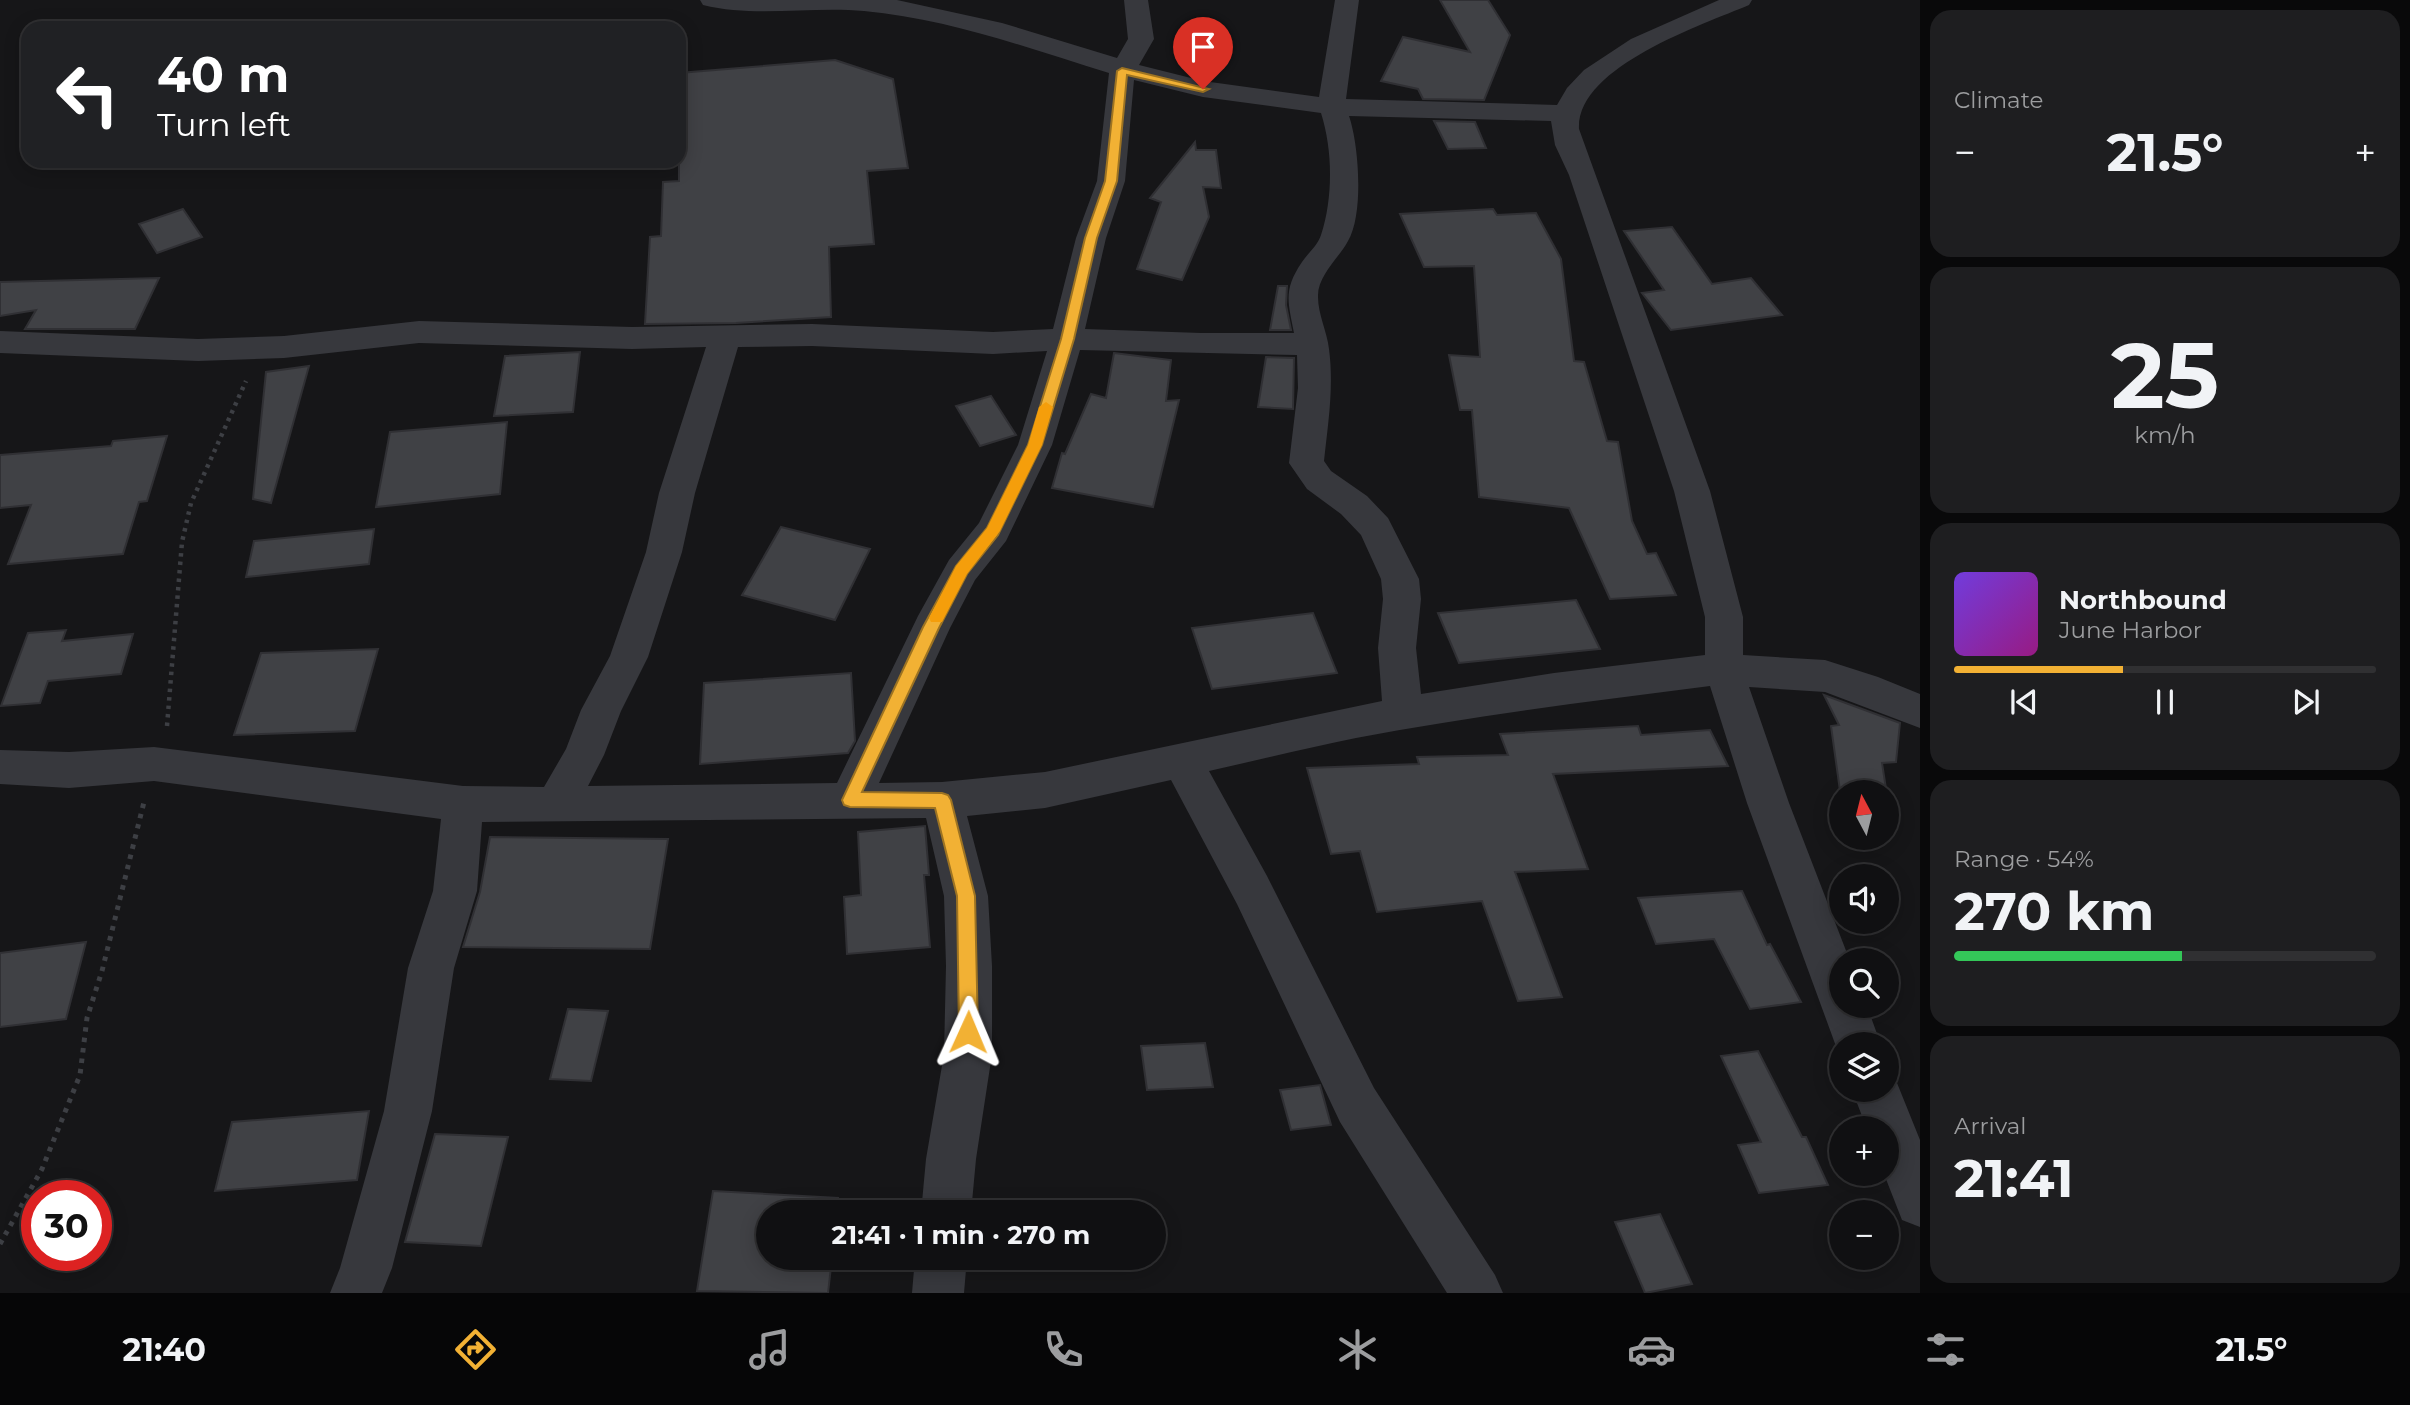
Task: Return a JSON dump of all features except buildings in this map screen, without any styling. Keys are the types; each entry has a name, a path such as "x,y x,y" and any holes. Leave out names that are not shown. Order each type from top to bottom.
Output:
{"street":[{"path":"712,0 741,3 865,3 948,17 1010,34 1122,71 1203,89 1394,111 1566,113"},
{"path":"850,800 931,627 962,570 993,531 1035,445 1067,339 1091,238 1111,181 1122,71 1141,39 1136,0"},
{"path":"1348,0 1332,105 1341,133 1344,194 1335,239 1313,269 1302,295 1313,349 1315,388 1306,463 1319,480 1354,505 1375,527 1400,579 1402,599 1397,648 1404,714"},
{"path":"1740,0 1616,57 1587,78 1566,113 1570,146 1583,175 1692,491 1724,617 1724,669 1768,803 1829,966"},
{"path":"0,342 162,349 261,348 362,340 419,332 632,338 726,335 883,337 993,343 1067,339 1292,343 1313,349"},
{"path":"555,805 584,755 601,710 629,657 664,552 677,492 726,335"},
{"path":"0,767 69,770 154,764 463,804 942,800 1045,790 1404,714 1554,689 1724,669 1825,676 1864,688 1920,712"},
{"path":"1183,762 1252,890 1357,1105 1477,1293"},
{"path":"942,800 966,896 969,965 968,1054 947,1200"},
{"path":"356,1293 366,1268 408,1111 432,968 455,891 463,804"},
{"path":"1880,1102 1920,1202"},
{"path":"938,1293 940,1270"}],"path":[{"path":"0,1244 42,1169 80,1074 87,1018 102,971 154,764 168,724 182,542 191,503 261,348"}],"slow traffic":[{"path":"936,618 962,570 993,531 1035,445 1046,407"}],"route":[{"path":"968,1032 966,896 942,800 850,800 931,627 962,570 993,531 1035,445 1067,339 1091,238 1111,181 1122,71 1203,89"}]}
